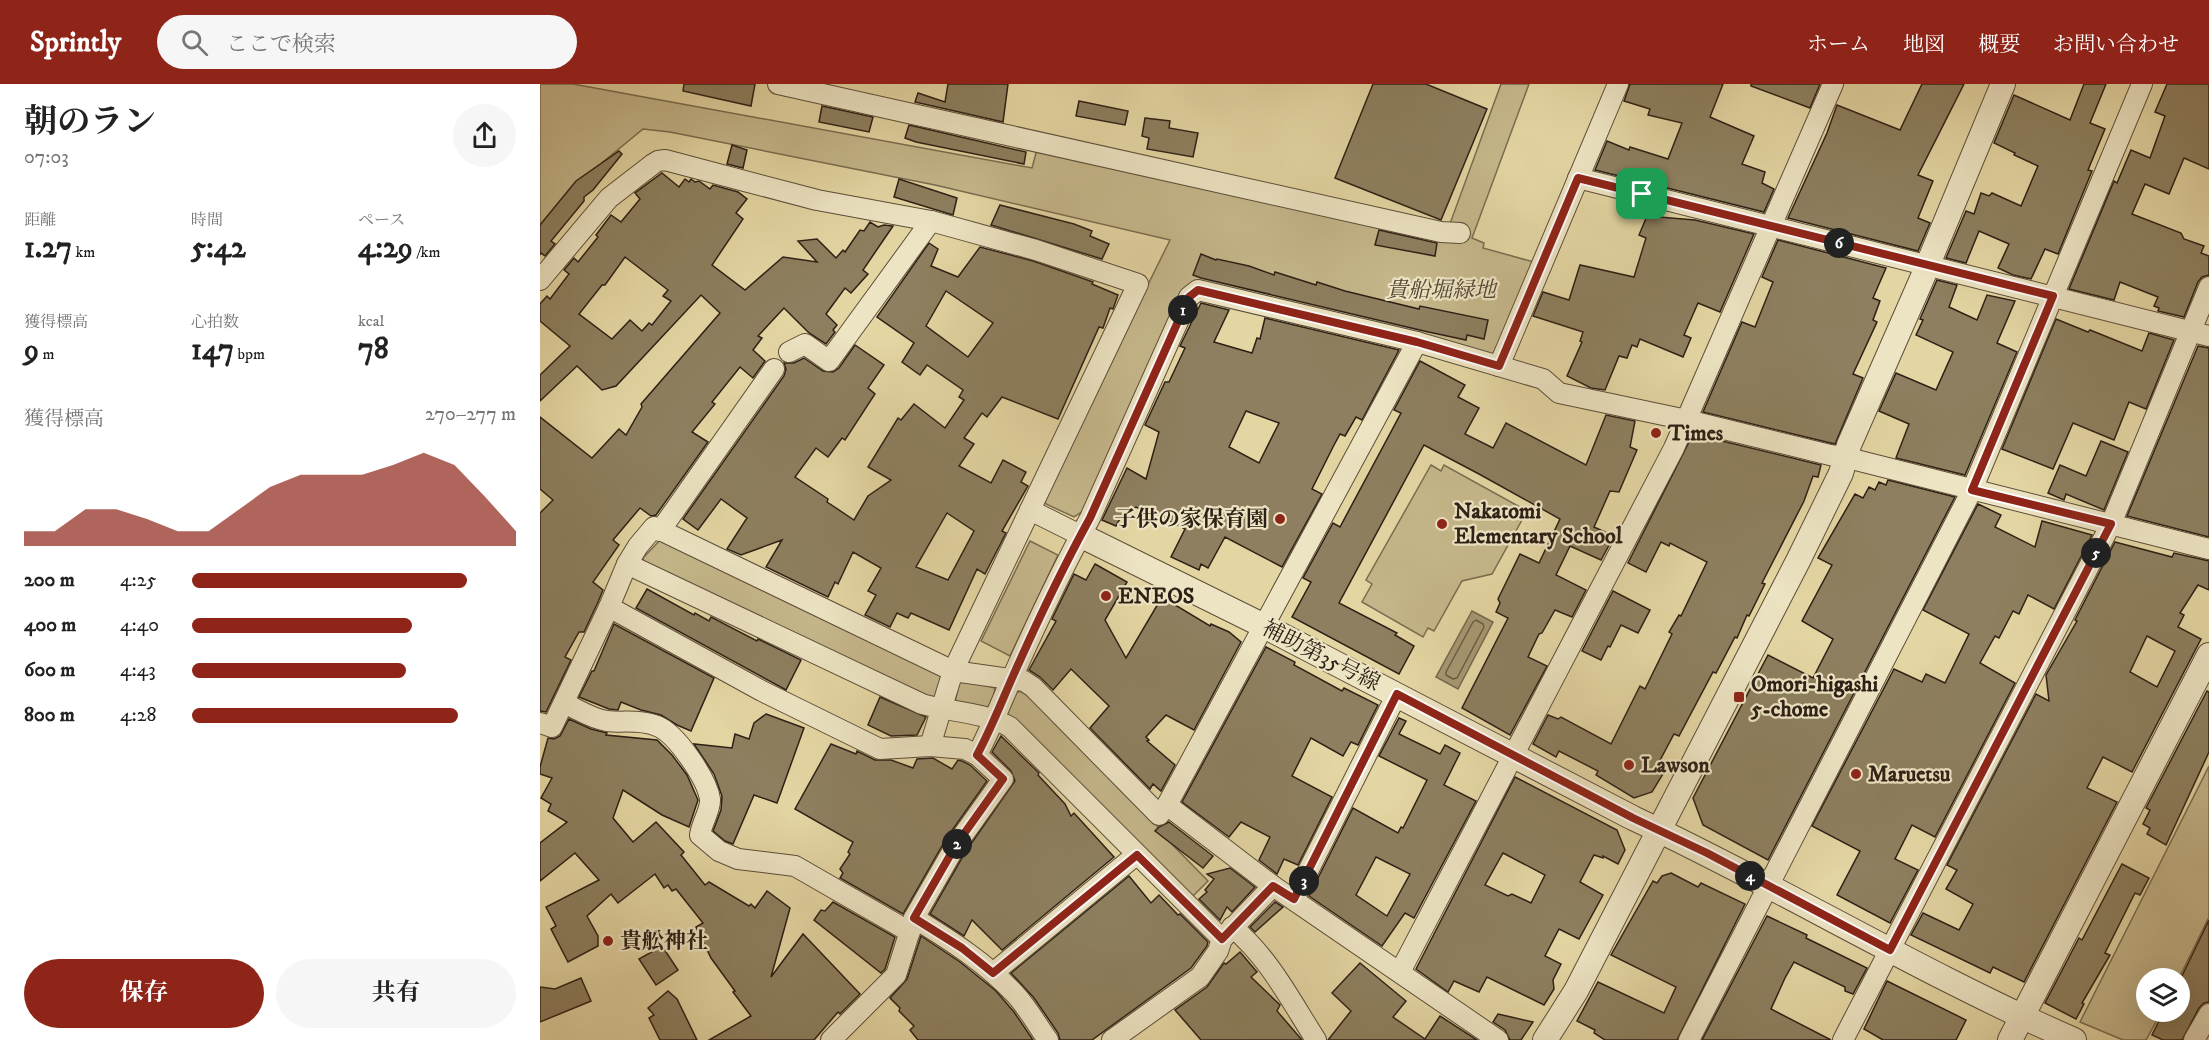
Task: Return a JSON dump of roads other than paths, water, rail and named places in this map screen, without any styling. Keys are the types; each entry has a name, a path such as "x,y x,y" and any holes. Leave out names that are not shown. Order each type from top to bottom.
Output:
{"street":[{"path":"778,84 1441,232 1460,233"},
{"path":"1499,366 1618,84"},
{"path":"1400,972 1687,420 1833,84"},
{"path":"1545,1040 1576,991 1841,473 1844,457 1928,266 2003,84"},
{"path":"1689,1040 1972,490 2142,84"},
{"path":"540,279 609,198 658,161 665,160 817,200 931,221 1036,250 1138,284 953,671 930,746"},
{"path":"1578,178 2200,333"},
{"path":"789,352 806,344 829,361 931,221"},
{"path":"1843,1040 2111,524 2200,333 2209,287"},
{"path":"977,755 996,719 1012,678 1146,394 1189,297 1198,290 1417,342 1543,379 1559,393 1844,457 2209,549"},
{"path":"546,725 564,703 627,564 654,527 953,671 1024,681 1033,687 1160,815 1167,806 1417,342"},
{"path":"660,531 774,369"},
{"path":"1030,510 1080,535"},
{"name":"補助第35号線","path":"1080,535 1397,694 1890,950 2022,1017 2074,1040"},
{"path":"627,564 922,704 941,710 996,719 1010,727 1137,855 1227,933 1246,938 1266,963 1316,1040"},
{"path":"609,607 762,691 880,749 930,746 965,749 977,755 1003,779 956,845 912,925 896,975 831,1040"},
{"path":"2010,1040 2209,655"},
{"path":"1294,899 1397,694"},
{"path":"564,703 604,721 642,722 658,726 683,748 698,770 710,800 700,835 719,851 738,859 795,866 962,948 1017,995 1048,1040"},
{"path":"1167,806 1273,886 1498,1040"},
{"path":"993,973 1137,855"},
{"path":"1113,1040 1200,976 1218,951 1227,933 1273,886"},
{"path":"2194,1040 2209,1014"}],"water":[{"path":"1472,611 1493,622 1458,689 1436,677"}],"place":[{"name":"Times","path":"1656,433"},
{"name":"子供の家保育園","path":"1280,519"},
{"name":"Nakatomi Elementary School","path":"1442,524"},
{"name":"ENEOS","path":"1106,596"},
{"name":"Omori-higashi 5-chome","path":"1739,697"},
{"name":"Lawson","path":"1629,765"},
{"name":"Maruetsu","path":"1856,774"},
{"name":"貴舩神社","path":"608,941"}],"park label":[{"name":"貴船堀緑地","path":"1441,290"}]}
